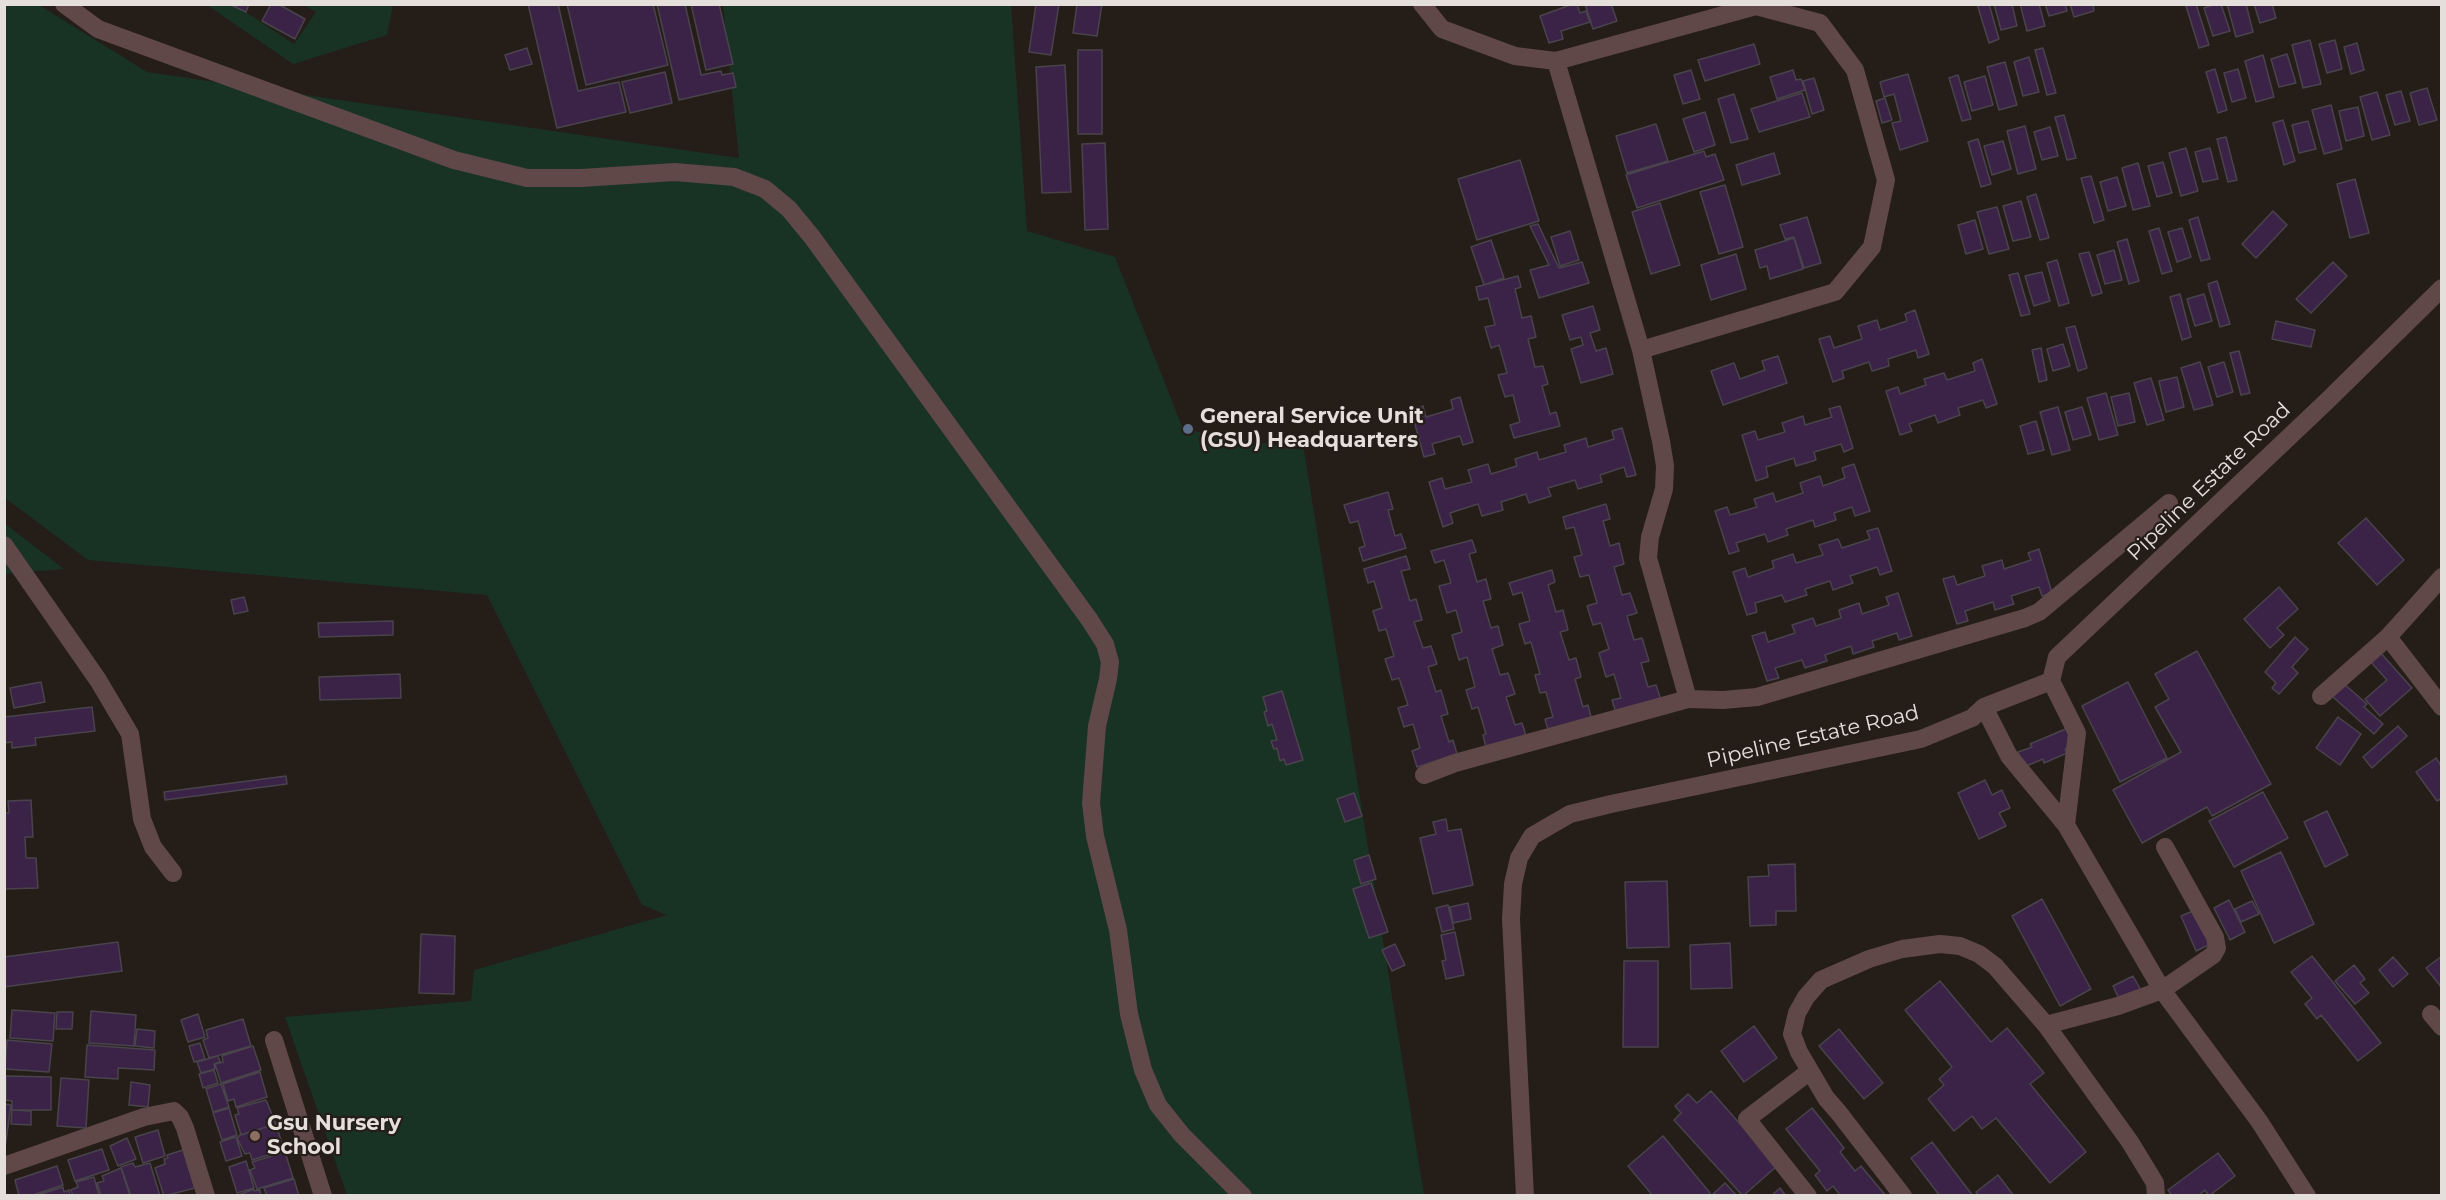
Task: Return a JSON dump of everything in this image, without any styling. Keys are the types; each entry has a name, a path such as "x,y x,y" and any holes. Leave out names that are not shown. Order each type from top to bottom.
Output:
{"street":[{"path":"64,4 98,28 454,160 527,178 581,178 675,172 734,177 765,189 789,209 812,237 1069,590 1105,644 1110,662 1097,726 1091,803 1095,836 1118,930 1129,1014 1143,1070 1158,1105 1182,1135 1243,1196"},
{"path":"1422,4 1442,29 1515,56 1556,61 1756,6 1820,22 1855,70 1886,180 1872,247 1835,292 1641,350"},
{"path":"1556,61 1641,350 1665,466 1664,489 1650,537 1648,558 1688,699"},
{"name":"Pipeline Estate Road","path":"1525,1196 1511,919 1513,884 1519,858 1532,836 1570,814 1921,739 1972,718 1984,707 2051,681 2056,657 2327,401 2442,288"},
{"path":"1424,775 1455,764 1688,699 1723,700 1757,697 2025,618 2039,612 2169,503"},
{"path":"4,545 98,680 130,734 142,819 153,847 173,873"},
{"path":"2321,696 2388,637 2442,577"},
{"path":"2388,637 2442,707"},
{"path":"2051,681 2077,733 2066,825"},
{"path":"1984,707 2009,756 2066,825 2162,990 2259,1121 2307,1196"},
{"path":"2046,1025 2118,1006 2162,990 2213,955 2217,948 2215,937 2165,847"},
{"path":"1903,1196 1826,1098 1792,1034 1797,1013 1821,980 1869,959 1926,944 1960,946 1978,954 1995,966 2046,1025 2130,1142 2155,1183 2156,1196"},
{"path":"274,1040 323,1196"},
{"path":"1808,1196 1747,1119 1810,1071"},
{"path":"4,1166 144,1117 174,1111 185,1128 206,1196"}],"green space":[{"path":"5,5 39,5 147,72 739,158 723,5 1011,5 1027,231 1115,257 1183,429 1304,450 1424,1195 347,1195 285,1017 471,1001 474,970 667,915 642,905 487,595 88,560 5,498"},
{"path":"207,5 235,5 294,44 316,12 303,5 393,5 387,35 293,64"},
{"path":"4,523 64,569 5,574"}],"building":[{"path":"229,4 249,4 246,12"},
{"path":"271,4 278,4 305,19 295,39 262,21"},
{"path":"528,4 558,4 578,91 619,82 626,112 557,128"},
{"path":"567,4 653,4 668,65 586,85"},
{"path":"657,4 685,4 701,75 721,71 722,75 733,73 736,87 679,100"},
{"path":"691,4 719,4 733,64 706,70"},
{"path":"1036,4 1059,4 1051,55 1029,52"},
{"path":"1077,4 1102,4 1097,36 1073,33"},
{"path":"1577,4 1580,13 1586,11 1590,22 1561,31 1563,39 1549,43 1540,16"},
{"path":"1585,4 1611,4 1617,21 1593,29"},
{"path":"1977,4 1989,4 1999,39 1989,43"},
{"path":"1994,4 2012,4 2017,26 2001,30"},
{"path":"2020,4 2039,4 2045,26 2027,31"},
{"path":"2045,4 2065,4 2067,11 2049,16"},
{"path":"2070,4 2093,4 2094,11 2074,17"},
{"path":"2196,4 2209,45 2199,48 2186,6"},
{"path":"2221,4 2230,31 2213,36 2204,8"},
{"path":"2227,4 2246,4 2253,32 2236,37"},
{"path":"2254,4 2272,4 2276,18 2260,23"},
{"path":"2310,40 2321,84 2303,88 2292,45"},
{"path":"2335,40 2342,69 2327,73 2319,44"},
{"path":"2357,43 2364,70 2351,74 2344,47"},
{"path":"1754,44 1760,64 1705,81 1698,60"},
{"path":"527,48 532,64 510,70 505,55"},
{"path":"2043,48 2056,93 2047,95 2035,50"},
{"path":"1078,50 1102,50 1102,134 1078,134"},
{"path":"2287,54 2296,83 2279,87 2271,59"},
{"path":"2263,55 2274,97 2256,102 2245,61"},
{"path":"2029,57 2039,92 2023,96 2014,62"},
{"path":"2005,62 2017,105 1999,110 1987,67"},
{"path":"1065,65 1071,192 1042,193 1036,67"},
{"path":"2215,69 2227,110 2218,113 2206,72"},
{"path":"2238,69 2246,98 2232,102 2224,73"},
{"path":"1691,70 1700,99 1683,104 1674,75"},
{"path":"1793,70 1796,80 1801,79 1805,90 1777,99 1770,77"},
{"path":"665,72 672,103 630,113 622,82"},
{"path":"1908,74 1928,141 1900,150 1892,123 1901,121 1894,94 1884,97 1880,82"},
{"path":"1958,75 1971,119 1962,121 1949,78"},
{"path":"1985,76 1993,105 1972,111 1964,82"},
{"path":"1814,78 1824,110 1812,114 1803,81"},
{"path":"2427,88 2437,120 2419,125 2410,93"},
{"path":"2401,91 2410,121 2395,125 2386,95"},
{"path":"2377,92 2390,135 2372,140 2360,97"},
{"path":"1802,93 1810,117 1759,132 1751,109"},
{"path":"1734,94 1748,139 1731,143 1718,99"},
{"path":"1885,98 1892,120 1882,123 1876,101"},
{"path":"2331,105 2342,149 2324,154 2312,110"},
{"path":"2358,107 2364,136 2346,141 2339,111"},
{"path":"1705,112 1715,145 1694,152 1683,119"},
{"path":"2064,115 2076,158 2067,160 2055,117"},
{"path":"2283,120 2295,161 2284,165 2273,123"},
{"path":"2308,121 2316,149 2299,153 2292,125"},
{"path":"1656,124 1668,161 1627,173 1616,136"},
{"path":"2025,126 2036,169 2018,174 2007,131"},
{"path":"2050,127 2058,156 2042,160 2034,132"},
{"path":"2226,137 2237,180 2228,182 2217,139"},
{"path":"1978,139 1991,184 1981,187 1968,142"},
{"path":"2003,141 2011,169 1992,175 1984,146"},
{"path":"1105,143 1108,229 1085,230 1082,144"},
{"path":"2186,148 2198,191 2181,196 2169,153"},
{"path":"2210,148 2218,179 2203,182 2195,152"},
{"path":"1704,151 1706,157 1715,154 1724,180 1637,208 1626,175"},
{"path":"1774,153 1780,174 1742,185 1736,165"},
{"path":"1520,160 1539,221 1477,240 1458,179"},
{"path":"2163,162 2172,193 2157,197 2148,166"},
{"path":"2138,163 2150,206 2133,210 2122,168"},
{"path":"2091,176 2104,220 2094,223 2081,178"},
{"path":"2117,177 2126,206 2108,211 2100,182"},
{"path":"2355,179 2369,233 2350,238 2337,184"},
{"path":"1725,185 1743,247 1719,254 1700,192"},
{"path":"2036,194 2049,238 2040,240 2027,197"},
{"path":"2021,201 2031,237 2013,241 2003,206"},
{"path":"1660,203 1680,265 1651,274 1632,212"},
{"path":"1997,207 2009,249 1989,254 1977,212"},
{"path":"2273,211 2287,225 2256,258 2242,244"},
{"path":"1807,217 1821,263 1804,268 1794,237 1785,239 1780,225"},
{"path":"2198,217 2210,259 2201,261 2189,220"},
{"path":"1975,220 1983,249 1966,254 1958,225"},
{"path":"1538,224 1559,268 1582,262 1589,283 1539,298 1530,270 1549,265 1530,226"},
{"path":"2159,228 2172,271 2162,274 2149,231"},
{"path":"2182,228 2191,257 2177,262 2168,232"},
{"path":"1570,231 1579,260 1560,266 1551,237"},
{"path":"1794,238 1803,269 1770,279 1767,266 1760,268 1755,250"},
{"path":"2127,239 2139,281 2129,284 2117,242"},
{"path":"1491,240 1504,278 1484,285 1471,247"},
{"path":"2114,250 2122,280 2105,284 2097,255"},
{"path":"2089,252 2102,293 2092,296 2079,254"},
{"path":"1736,254 1746,289 1711,300 1701,265"},
{"path":"2057,260 2069,303 2059,306 2047,263"},
{"path":"2333,262 2347,276 2311,313 2296,299"},
{"path":"2042,272 2050,301 2034,306 2025,276"},
{"path":"2018,273 2030,314 2021,316 2009,275"},
{"path":"1518,276 1521,287 1515,289 1522,318 1531,316 1536,337 1528,339 1535,367 1543,366 1548,384 1542,386 1550,414 1556,412 1560,426 1514,438 1510,425 1520,422 1513,395 1505,397 1498,375 1507,373 1499,345 1491,348 1485,327 1495,325 1488,298 1479,300 1476,287"},
{"path":"2217,281 2230,324 2220,327 2208,284"},
{"path":"2180,294 2191,337 2182,340 2170,297"},
{"path":"2204,294 2212,321 2195,326 2187,299"},
{"path":"1593,306 1600,330 1590,333 1596,351 1606,348 1613,374 1581,383 1571,349 1583,345 1581,337 1570,340 1562,315"},
{"path":"1915,310 1929,354 1918,358 1916,350 1888,359 1889,366 1872,371 1869,362 1842,371 1844,378 1833,382 1819,339 1830,336 1834,348 1862,339 1858,326 1877,320 1880,330 1907,321 1905,314"},
{"path":"2276,321 2315,330 2311,347 2272,339"},
{"path":"2075,326 2087,368 2078,371 2066,328"},
{"path":"2063,344 2070,366 2053,371 2047,349"},
{"path":"2041,348 2047,380 2039,382 2032,350"},
{"path":"2239,351 2250,393 2241,395 2230,353"},
{"path":"1778,356 1787,383 1723,405 1711,371 1734,363 1740,379 1765,370 1762,361"},
{"path":"1982,359 1997,404 1986,408 1983,400 1958,408 1960,415 1938,423 1935,415 1909,424 1912,431 1900,435 1886,391 1898,387 1900,394 1926,385 1924,379 1944,373 1947,380 1975,371 1973,363"},
{"path":"2200,362 2213,405 2194,410 2181,368"},
{"path":"2224,362 2233,392 2217,397 2208,367"},
{"path":"2177,377 2184,407 2166,412 2159,381"},
{"path":"2151,378 2164,420 2147,425 2134,383"},
{"path":"2106,393 2118,435 2099,440 2087,398"},
{"path":"2129,393 2135,422 2118,426 2111,397"},
{"path":"1460,397 1473,442 1463,445 1460,436 1432,444 1435,454 1424,457 1411,410 1423,406 1426,417 1453,409 1451,400"},
{"path":"1840,406 1853,448 1844,452 1841,444 1814,452 1816,460 1796,466 1794,458 1766,467 1768,477 1756,481 1742,435 1755,431 1758,440 1785,432 1782,423 1803,416 1805,425 1832,417 1829,409"},
{"path":"2058,407 2070,450 2052,455 2040,412"},
{"path":"2082,407 2091,435 2073,440 2065,412"},
{"path":"2036,421 2044,450 2028,454 2020,426"},
{"path":"1622,428 1636,475 1627,477 1624,467 1600,475 1602,482 1578,489 1575,480 1548,488 1551,496 1529,503 1526,494 1501,502 1503,510 1482,516 1478,504 1450,513 1453,523 1443,527 1429,482 1442,478 1445,489 1472,482 1468,470 1488,464 1491,474 1517,466 1515,459 1537,452 1539,460 1566,452 1564,445 1586,438 1588,447 1614,439 1612,431"},
{"path":"1854,464 1870,511 1855,516 1852,507 1834,513 1836,520 1815,527 1813,520 1786,529 1788,535 1768,542 1765,534 1736,543 1739,551 1729,554 1715,511 1727,507 1730,515 1757,507 1754,499 1773,493 1776,502 1803,493 1800,483 1820,476 1823,486 1845,478 1842,468"},
{"path":"1388,492 1393,509 1388,510 1395,536 1401,534 1406,548 1363,561 1359,548 1365,546 1358,521 1350,523 1344,505"},
{"path":"1606,504 1610,519 1603,521 1610,546 1619,543 1624,564 1614,567 1622,595 1630,593 1637,613 1627,616 1634,640 1642,638 1649,661 1641,663 1648,687 1656,685 1661,700 1616,713 1612,700 1621,698 1614,674 1606,677 1599,653 1609,649 1601,623 1593,625 1587,606 1597,603 1589,575 1580,577 1574,557 1582,555 1574,527 1566,529 1563,517"},
{"path":"2366,518 2404,560 2377,585 2338,543"},
{"path":"1878,528 1892,571 1880,575 1877,567 1850,576 1853,583 1833,590 1830,581 1805,589 1807,595 1785,602 1782,595 1755,603 1757,612 1747,615 1733,572 1745,568 1748,577 1774,568 1772,561 1793,554 1796,563 1823,555 1819,545 1838,539 1842,548 1870,539 1867,531"},
{"path":"1472,540 1476,552 1469,554 1477,582 1486,579 1491,599 1483,601 1491,628 1498,626 1503,645 1492,649 1500,675 1508,673 1515,694 1506,697 1515,725 1522,723 1526,736 1486,747 1483,735 1486,734 1478,707 1472,709 1466,690 1475,687 1467,657 1459,660 1452,635 1462,632 1456,610 1447,613 1439,586 1451,583 1444,560 1435,563 1431,551"},
{"path":"2039,549 2052,593 2042,596 2039,587 2011,596 2014,604 1995,610 1993,602 1965,611 1968,621 1957,624 1943,579 1954,576 1957,585 1985,576 1982,566 2002,560 2004,569 2031,560 2028,553"},
{"path":"1406,556 1410,569 1401,571 1410,601 1416,599 1422,620 1414,622 1423,648 1431,646 1437,664 1428,667 1436,692 1441,690 1448,714 1441,716 1449,742 1453,740 1457,754 1417,767 1412,751 1420,748 1413,724 1404,727 1398,708 1408,705 1399,678 1392,680 1385,659 1394,656 1386,629 1379,631 1373,611 1382,608 1374,581 1368,583 1364,569"},
{"path":"1552,570 1555,582 1548,585 1556,612 1563,610 1568,630 1560,632 1569,660 1576,658 1581,677 1575,679 1583,707 1588,705 1591,717 1548,730 1545,719 1553,717 1546,692 1540,693 1535,675 1540,674 1531,642 1525,644 1519,624 1530,621 1522,592 1513,595 1509,583"},
{"path":"2279,587 2298,609 2277,628 2284,635 2270,648 2244,619"},
{"path":"1898,593 1912,636 1899,640 1897,633 1872,641 1874,647 1853,654 1851,646 1825,655 1827,661 1805,668 1802,660 1775,668 1779,678 1767,681 1752,636 1765,632 1768,642 1795,633 1792,625 1813,618 1816,626 1841,618 1839,610 1859,603 1862,614 1889,605 1886,597"},
{"path":"244,597 248,611 234,614 231,600"},
{"path":"393,621 393,635 319,637 318,623"},
{"path":"2295,637 2308,649 2292,667 2298,673 2279,694 2272,688 2276,683 2265,672"},
{"path":"2197,651 2271,784 2212,816 2207,807 2142,843 2113,790 2181,752 2155,707 2169,699 2155,674"},
{"path":"2379,651 2412,688 2380,716 2365,699 2387,680 2369,660"},
{"path":"400,674 401,698 320,700 319,677"},
{"path":"41,682 45,702 14,708 10,688"},
{"path":"2128,682 2167,758 2120,782 2082,706"},
{"path":"2343,683 2367,704 2364,707 2383,724 2374,734 2332,696"},
{"path":"1282,691 1303,760 1286,765 1284,759 1280,761 1277,748 1274,749 1271,741 1277,740 1272,724 1268,726 1263,697"},
{"path":"92,707 95,731 35,738 36,745 12,748 12,742 4,743 4,717"},
{"path":"2338,717 2361,734 2340,765 2316,748"},
{"path":"2398,726 2407,736 2372,768 2363,757"},
{"path":"2068,728 2075,745 2065,749 2067,753 2044,763 2043,759 2024,767 2018,752 2032,747 2030,744"},
{"path":"2436,758 2442,767 2442,798 2437,801 2416,772"},
{"path":"286,776 287,784 165,800 164,792"},
{"path":"1985,780 1992,795 2002,790 2010,808 1999,813 2006,826 1979,839 1958,793"},
{"path":"2263,792 2288,838 2234,867 2209,821"},
{"path":"1354,793 1362,816 1345,822 1337,799"},
{"path":"31,800 33,837 25,837 26,858 36,858 38,888 4,889 4,813 9,813 8,801"},
{"path":"2327,811 2348,855 2325,867 2304,822"},
{"path":"1446,819 1448,831 1461,829 1473,885 1433,894 1420,838 1436,834 1433,822"},
{"path":"2281,852 2314,924 2274,943 2241,871"},
{"path":"1369,855 1376,879 1361,884 1354,860"},
{"path":"1795,864 1796,911 1776,911 1776,925 1750,926 1748,877 1769,876 1768,865"},
{"path":"1667,881 1669,947 1627,948 1625,882"},
{"path":"1371,883 1388,932 1369,938 1353,889"},
{"path":"2042,899 2091,989 2060,1006 2012,916"},
{"path":"2229,900 2245,932 2230,940 2214,908"},
{"path":"2252,901 2259,914 2241,922 2235,909"},
{"path":"1468,903 1471,919 1453,923 1450,907"},
{"path":"1448,905 1454,929 1442,932 1436,908"},
{"path":"2195,910 2211,944 2196,951 2181,916"},
{"path":"1455,932 1464,975 1446,979 1442,961 1446,960 1441,935"},
{"path":"421,934 455,936 454,994 419,993"},
{"path":"118,942 122,971 4,987 4,957"},
{"path":"1730,943 1732,988 1691,989 1690,945"},
{"path":"1395,944 1405,965 1392,971 1382,950"},
{"path":"2312,956 2381,1043 2358,1061 2321,1015 2317,1019 2305,1004 2312,998 2291,972"},
{"path":"2442,956 2442,988 2426,968"},
{"path":"2393,957 2408,974 2393,987 2379,970"},
{"path":"1624,961 1658,961 1658,1047 1623,1047"},
{"path":"2354,965 2365,979 2360,983 2369,993 2355,1004 2335,981"},
{"path":"2133,976 2142,992 2121,1003 2113,986"},
{"path":"1940,981 1991,1042 2007,1028 2044,1073 2030,1084 2086,1152 2050,1183 1996,1118 1982,1129 1972,1116 1954,1131 1928,1099 1944,1085 1939,1079 1952,1067 1905,1010"},
{"path":"12,1010 55,1013 53,1041 10,1038"},
{"path":"91,1011 136,1015 134,1046 89,1043"},
{"path":"57,1012 73,1012 72,1029 56,1029"},
{"path":"198,1014 205,1037 188,1042 181,1020"},
{"path":"243,1019 251,1046 209,1058 203,1040 208,1038 206,1030"},
{"path":"1754,1026 1777,1058 1744,1082 1721,1051"},
{"path":"137,1029 155,1031 154,1048 135,1046"},
{"path":"1839,1029 1883,1083 1864,1099 1819,1046"},
{"path":"7,1040 52,1044 49,1072 5,1069"},
{"path":"200,1043 205,1059 194,1062 189,1046"},
{"path":"87,1045 155,1050 154,1070 118,1068 118,1079 85,1077"},
{"path":"253,1046 261,1070 221,1083 215,1064 223,1062 222,1056"},
{"path":"218,1056 220,1062 214,1064 215,1069 201,1073 197,1062"},
{"path":"214,1070 218,1083 203,1088 199,1074"},
{"path":"260,1072 267,1097 236,1107 234,1099 228,1101 223,1084"},
{"path":"6,1076 51,1077 51,1110 12,1110 12,1101 6,1100"},
{"path":"61,1078 89,1080 86,1128 57,1126"},
{"path":"131,1082 150,1085 148,1107 129,1105"},
{"path":"221,1084 229,1107 213,1112 206,1089"},
{"path":"1711,1091 1777,1166 1743,1196 1674,1120 1681,1113 1675,1106 1688,1094 1697,1103"},
{"path":"266,1100 276,1124 241,1135 235,1115 239,1114 237,1108"},
{"path":"4,1104 11,1105 5,1148 4,1148"},
{"path":"229,1108 237,1135 222,1140 213,1113"},
{"path":"1812,1108 1844,1148 1840,1152 1855,1171 1861,1166 1886,1196 1841,1196 1833,1186 1827,1191 1815,1175 1820,1171 1786,1129"},
{"path":"12,1110 31,1111 31,1125 11,1124"},
{"path":"276,1124 284,1150 252,1160 250,1153 245,1154 237,1138 240,1135"},
{"path":"158,1130 165,1156 143,1163 135,1137"},
{"path":"1663,1136 1710,1193 1707,1196 1653,1196 1628,1166"},
{"path":"236,1137 242,1156 226,1161 220,1142"},
{"path":"127,1138 136,1159 118,1166 110,1146"},
{"path":"1932,1142 1973,1196 1940,1196 1911,1158"},
{"path":"102,1149 109,1170 75,1181 68,1160"},
{"path":"183,1150 195,1188 164,1196 155,1168 165,1164 164,1159 168,1158 167,1155"},
{"path":"285,1152 293,1178 257,1189 250,1170 255,1168 252,1162"},
{"path":"2218,1153 2235,1176 2209,1196 2205,1190 2198,1196 2172,1196 2168,1190"},
{"path":"246,1161 254,1188 237,1193 229,1167"},
{"path":"133,1163 135,1167 150,1163 160,1196 131,1196 121,1167"},
{"path":"57,1166 63,1185 30,1196 19,1196 15,1180"},
{"path":"121,1168 130,1196 101,1196 97,1183 104,1181 102,1176"},
{"path":"1998,1175 2014,1196 1979,1196 1976,1192"},
{"path":"94,1177 99,1196 73,1196 71,1190 78,1187 76,1182"},
{"path":"294,1179 299,1196 267,1196 264,1188"},
{"path":"1725,1183 1737,1196 1711,1196"},
{"path":"63,1187 64,1192 69,1190 70,1196 42,1196 41,1194"},
{"path":"1780,1188 1786,1196 1771,1196"},
{"path":"254,1189 254,1191 260,1190 261,1196 236,1196"}],"place":[{"name":"General Service Unit (GSU) Headquarters","path":"1188,429"},
{"name":"Gsu Nursery School","path":"255,1136"}]}
